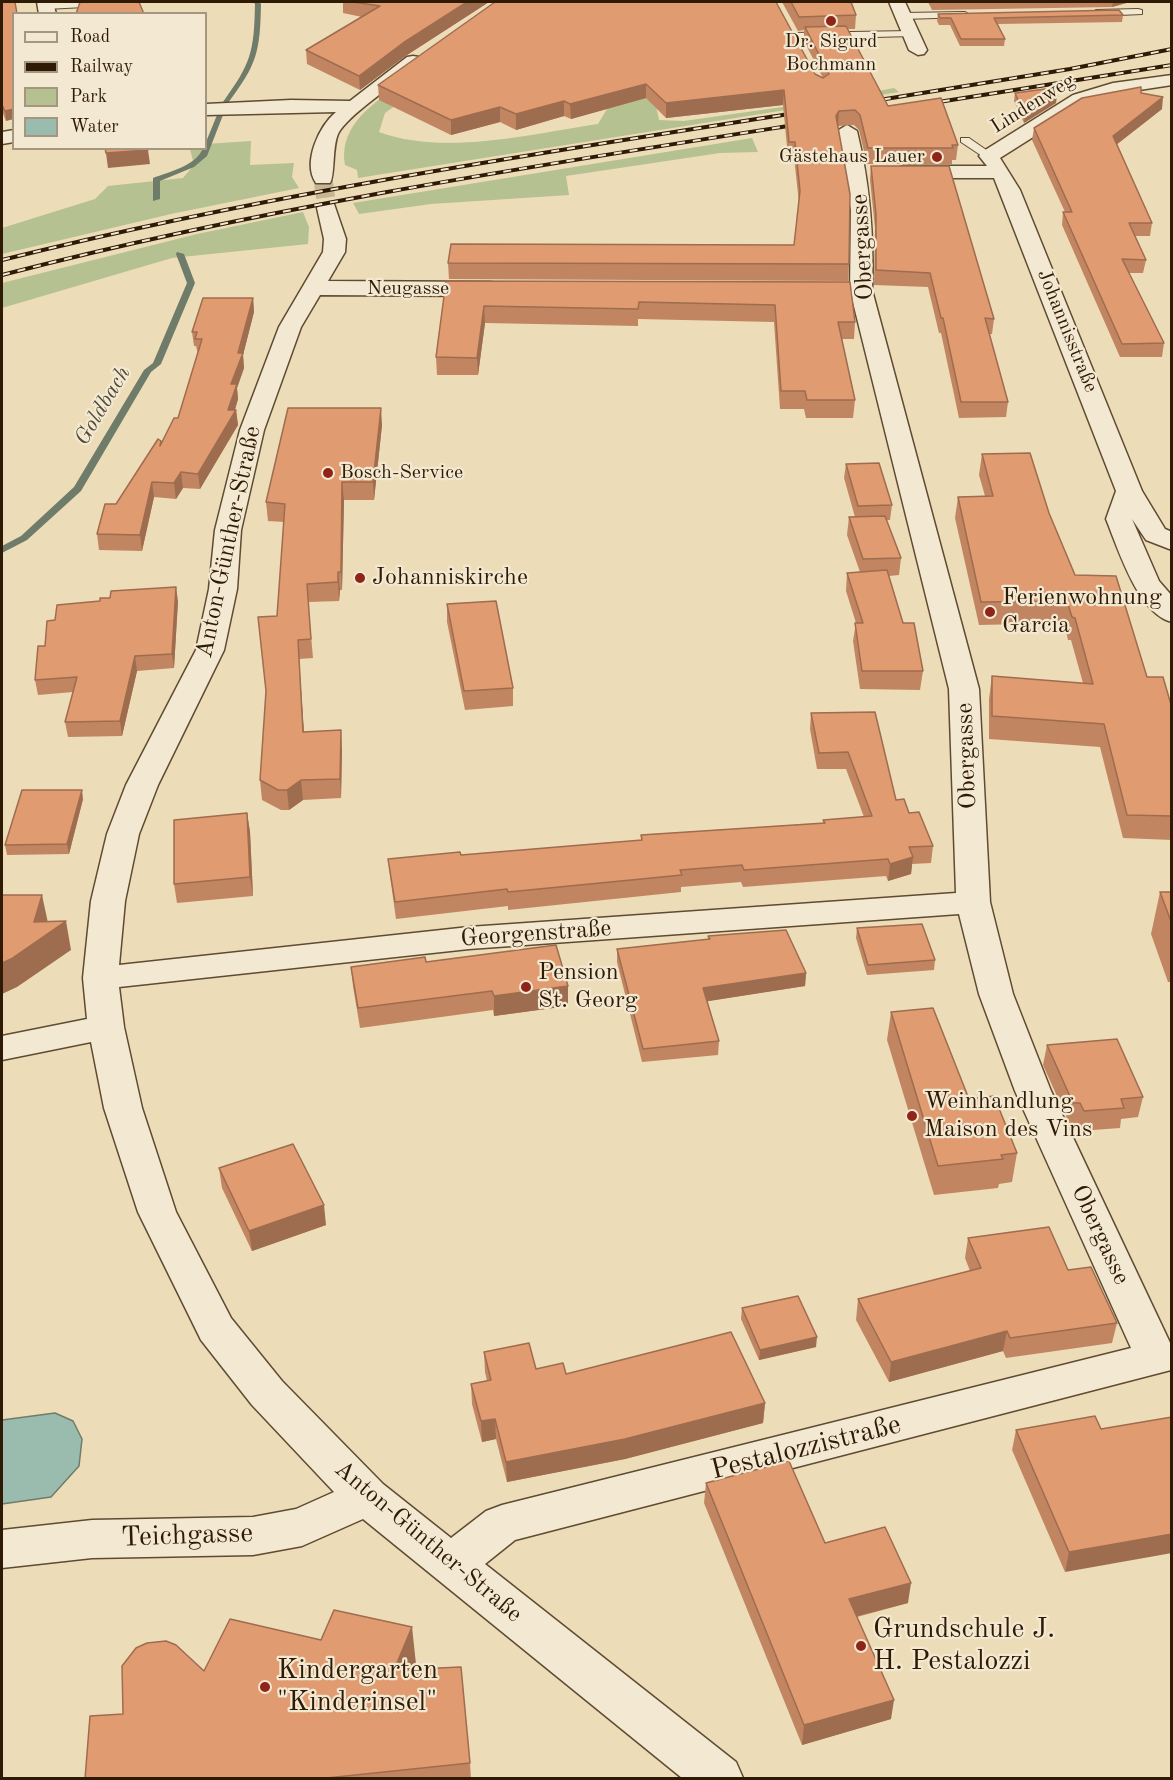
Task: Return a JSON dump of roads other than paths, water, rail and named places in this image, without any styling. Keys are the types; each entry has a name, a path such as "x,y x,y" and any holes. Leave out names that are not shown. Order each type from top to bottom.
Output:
{"street":[{"path":"900,9 918,50"},
{"path":"323,179 320,160 326,137 334,123 351,107 429,50"},
{"name":"Lindenweg","path":"995,164 1012,146 1066,106 1087,95 1172,80"},
{"path":"207,110 291,106 351,107"},
{"name":"Obergasse","path":"847,131 858,172 865,232 850,290 964,689 973,902 996,994 1033,1091 1164,1363"},
{"path":"858,172 995,164"},
{"name":"Johannisstraße","path":"995,164 1129,491 1155,534 1172,542"},
{"name":"Anton-Günther-Straße","path":"327,208 335,240 334,252 315,288 290,327 252,430 228,530 223,589 210,650 142,785 123,834 108,900 100,978 106,1027 123,1107 157,1212 216,1329 267,1393 367,1497 719,1779"},
{"name":"Neugasse","path":"315,288 518,289"},
{"path":"1129,491 1119,519 1146,583 1172,614"},
{"name":"Georgenstraße","path":"100,978 469,938 973,902"},
{"path":"2,1048 106,1027"},
{"name":"Pestalozzistraße","path":"451,1564 502,1524 1164,1363"},
{"name":"Teichgasse","path":"2,1549 92,1539 253,1536 302,1527 367,1497"}],"lane":[{"path":"46,7 124,2"},
{"path":"900,9 974,15"},
{"path":"1080,13 1138,12"},
{"path":"786,22 799,48"},
{"path":"794,36 910,34"},
{"path":"964,140 995,164"}],"water":[{"path":"55,1413 73,1421 82,1439 79,1466 51,1497 2,1504 2,1420"}],"waterway":[{"name":"Goldbach","path":"226,102 244,76 253,57 257,36 258,4 256,2"},
{"name":"Goldbach","path":"207,147 220,115"},
{"name":"Goldbach","path":"156,199 156,180 191,165 206,150"},
{"name":"Goldbach","path":"2,550 24,538 78,489 148,370 157,364 191,283 180,254"}],"tunnel":[{"path":"323,179 327,208"}],"railway":[{"path":"867,102 1070,69 1172,49"},
{"path":"926,104 1172,65"},
{"path":"2,260 101,236 300,195 802,112"},
{"path":"2,275 300,208 500,172 801,124"}],"place":[{"name":"Dr. Sigurd Bochmann","path":"831,21"},
{"name":"Gästehaus Lauer","path":"937,157"},
{"name":"Bosch-Service","path":"328,473"},
{"name":"Johanniskirche","path":"360,578"},
{"name":"Ferienwohnung Garcia","path":"990,612"},
{"name":"Pension St. Georg","path":"526,987"},
{"name":"Weinhandlung Maison des Vins","path":"912,1116"},
{"name":"Grundschule J. H. Pestalozzi","path":"861,1646"},
{"name":"Kindergarten \"Kinderinsel\"","path":"265,1687"}]}
